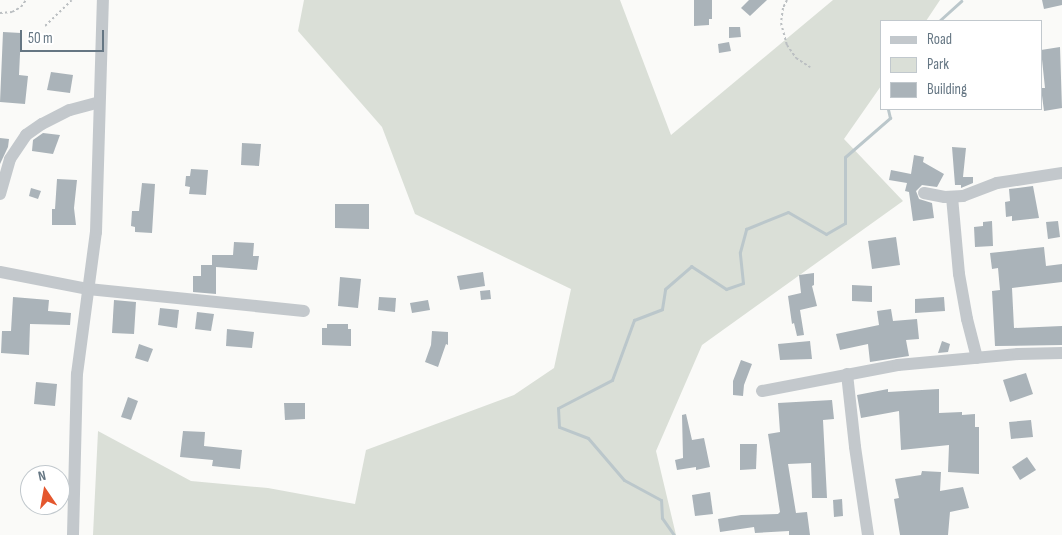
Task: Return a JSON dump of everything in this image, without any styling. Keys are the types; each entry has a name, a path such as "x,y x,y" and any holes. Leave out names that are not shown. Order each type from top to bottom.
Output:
{"street":[{"path":"73,535 77,374 96,232 103,0"},
{"path":"0,194 10,159 26,135 42,124 70,110 99,102"},
{"path":"924,193 952,197 964,196 997,183 1062,174"},
{"path":"952,197 959,274 967,319 977,358"},
{"path":"0,272 88,289 304,311"},
{"path":"762,391 898,366 977,358 1062,353"},
{"path":"847,374 868,535"}],"path":[{"path":"0,13 12,12 26,0"},
{"path":"45,26 72,0"},
{"path":"787,0 783,8 781,23 787,45 796,58 810,67"}],"green space":[{"path":"304,0 620,0 671,135 833,0 940,0 927,20 880,20 880,87 844,139 903,201 702,345 656,451 676,535 93,535 98,431 191,481 268,488 355,504 366,450 514,395 554,368 571,289 415,214 382,127 298,31"}],"building":[{"path":"694,0 712,0 712,19 709,19 709,25 694,26"},
{"path":"749,0 767,0 750,16 741,8"},
{"path":"1042,0 1062,0 1062,5 1044,9"},
{"path":"729,27 740,27 741,37 729,38"},
{"path":"3,32 21,33 19,75 28,76 25,104 0,102"},
{"path":"729,42 731,51 719,53 718,44"},
{"path":"1060,47 1062,108 1044,111 1042,88 1045,88 1042,50"},
{"path":"51,72 73,75 70,93 47,90"},
{"path":"43,133 60,135 53,154 32,151 33,140"},
{"path":"0,138 9,139 8,147 0,164"},
{"path":"242,143 261,144 259,166 241,165"},
{"path":"952,147 966,148 963,177 973,177 973,183 961,188 961,185 955,185"},
{"path":"914,155 924,157 923,162 944,174 937,187 922,185 916,191 919,199 932,203 934,218 913,221 909,192 905,191 907,183 889,180 891,170 911,174"},
{"path":"191,169 208,170 206,195 189,194 190,187 185,186 186,176 190,176"},
{"path":"57,179 77,180 74,208 76,225 52,225 52,209 55,209"},
{"path":"142,183 155,184 152,233 135,232 135,227 131,226 132,211 139,211"},
{"path":"1033,186 1039,218 1012,221 1012,216 1006,217 1005,202 1010,201 1009,189"},
{"path":"31,188 41,191 38,199 29,196"},
{"path":"335,204 369,204 369,229 335,228"},
{"path":"992,221 993,246 975,247 974,227 983,226 983,222"},
{"path":"1058,221 1060,237 1048,239 1046,222"},
{"path":"896,237 900,265 872,269 868,241"},
{"path":"234,242 254,243 253,256 259,256 257,270 216,267 216,294 193,292 193,276 201,276 201,265 212,265 212,255 233,255"},
{"path":"1044,247 1046,266 1062,264 1062,282 1012,288 1014,328 1062,326 1062,345 995,346 992,291 1000,290 998,268 992,269 990,253"},
{"path":"483,272 485,286 460,290 457,276"},
{"path":"814,273 814,285 812,286 817,306 800,310 804,335 797,336 794,323 792,324 788,296 801,293 799,275"},
{"path":"340,277 361,279 358,308 338,306"},
{"path":"852,285 872,286 872,302 852,301"},
{"path":"490,290 491,299 481,300 480,291"},
{"path":"13,297 49,300 48,311 71,313 70,325 30,324 29,355 1,353 2,331 11,331"},
{"path":"379,297 396,298 395,312 378,310"},
{"path":"944,297 945,311 915,313 915,299"},
{"path":"114,300 136,302 134,334 112,333"},
{"path":"428,300 430,310 412,313 410,303"},
{"path":"160,308 179,310 177,328 158,325"},
{"path":"891,309 893,321 917,319 919,339 906,340 909,356 870,362 868,344 840,350 836,334 879,325 877,311"},
{"path":"197,312 214,314 211,331 195,329"},
{"path":"327,324 348,324 348,329 351,329 351,346 322,345 322,328 327,328"},
{"path":"227,329 254,332 252,348 226,346"},
{"path":"432,331 448,332 448,345 446,344 438,367 425,362 431,345"},
{"path":"810,341 812,359 780,360 778,344"},
{"path":"942,341 950,344 948,352 938,353"},
{"path":"139,344 153,349 148,362 135,358"},
{"path":"741,360 752,364 744,385 743,396 733,395 733,381"},
{"path":"1026,373 1033,394 1010,402 1003,380"},
{"path":"36,382 57,384 55,406 34,404"},
{"path":"888,389 888,392 939,389 939,413 962,412 962,415 975,414 975,427 979,427 979,474 948,472 949,445 901,450 899,411 861,418 857,395"},
{"path":"128,397 138,401 131,420 121,417"},
{"path":"832,400 834,419 823,420 827,498 812,498 811,463 788,464 796,513 807,512 810,535 789,535 789,531 755,533 754,527 720,532 718,519 741,515 778,514 780,512 768,434 780,432 778,403"},
{"path":"284,403 305,403 305,419 285,420"},
{"path":"686,414 692,440 704,438 710,467 696,470 696,467 677,470 675,460 683,458 682,415"},
{"path":"1031,420 1033,437 1011,439 1009,422"},
{"path":"183,431 205,432 204,446 242,450 240,469 212,466 213,460 180,457"},
{"path":"740,444 757,444 756,469 740,470"},
{"path":"1027,457 1036,470 1020,480 1012,467"},
{"path":"922,471 941,472 940,491 963,487 969,508 950,512 948,535 900,535 894,499 899,498 895,479 921,475"},
{"path":"710,492 713,514 695,516 692,495"},
{"path":"842,499 843,516 834,517 833,500"}],"waterway":[{"path":"940,20 961,1"},
{"path":"674,535 662,518 661,500 624,480 588,438 559,427 558,408 612,380 634,320 662,309 665,289 691,266 726,289 743,283 740,252 746,229 788,212 826,234 845,223 845,157 890,118 888,110"}]}
